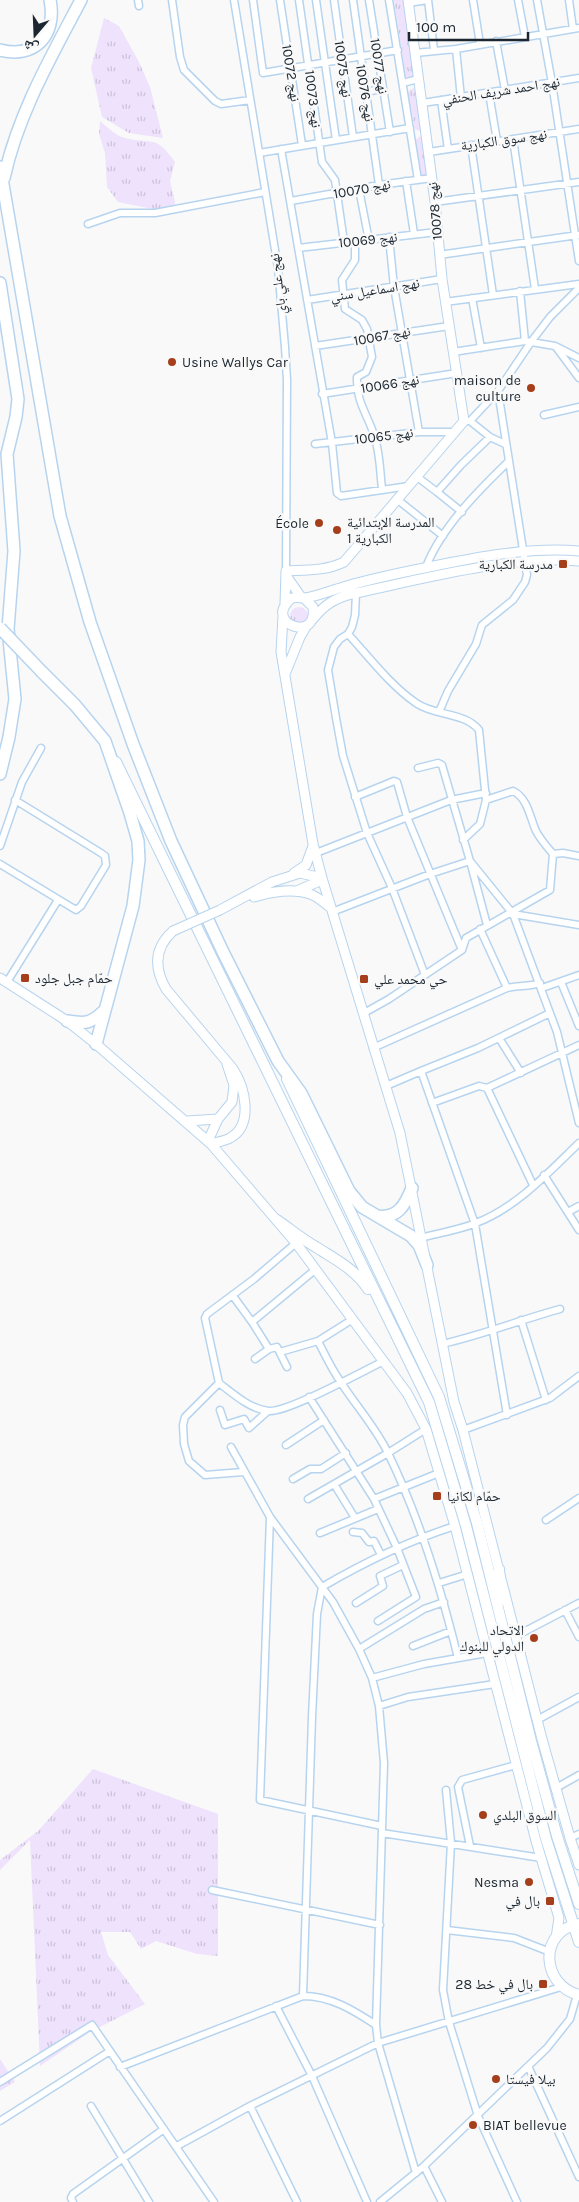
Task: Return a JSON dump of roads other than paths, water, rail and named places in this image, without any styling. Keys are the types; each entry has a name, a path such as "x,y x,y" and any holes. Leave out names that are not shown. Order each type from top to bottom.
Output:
{"highway":[{"path":"0,50 22,52 41,42 50,26 52,13 50,0"},
{"path":"4,182 12,148 25,113 81,0"},
{"path":"0,167 60,516 90,622 133,744 171,841 223,952 278,1061 301,1093 349,1191 362,1207 410,1236 419,1245 427,1265"},
{"path":"0,282 18,399 16,417 7,454 14,543 8,629 14,699 10,737 0,774"},
{"path":"0,628 75,705 105,742 138,841 140,860 133,906 96,1044"},
{"path":"67,1021 83,1024 90,1022 105,1010"},
{"path":"374,1215 387,1217 394,1215 407,1202 412,1188"}],"main road":[{"name":"نهج 10078","path":"408,2 436,202 442,280 453,352 467,421"},
{"path":"310,623 313,607 302,598 286,574 322,569 344,562 454,432 467,421"},
{"path":"579,551 523,552 464,560 367,580 302,598 292,598 285,604 281,652 314,848 400,1133 454,1402 463,1430 537,1720 579,1865"},
{"path":"285,674 300,637 329,602 338,597 466,570 524,562 579,561"},
{"name":"نهج علي باي","path":"285,604 286,574"},
{"path":"283,616 287,623 293,627 300,628 310,623"},
{"path":"105,742 418,1376 431,1410 466,1526 546,1839 576,1924 579,1942"},
{"path":"289,876 306,865 314,848"},
{"path":"210,1142 231,1138 238,1131 246,1111 240,1080 166,990 157,968 158,953 165,939 173,931 237,902 272,882 305,873 322,879"},
{"path":"296,891 322,879"},
{"path":"237,902 272,892 296,891 309,893 331,909"},
{"path":"4,980 67,1021 210,1142 296,1243 407,1392 426,1429 440,1473 468,1574 516,1765 559,1918 556,1938 550,1952 549,1965 553,1977 561,1987 578,1995"},
{"path":"278,1061 439,1397 477,1523 503,1631 557,1836 579,1904"},
{"path":"210,1142 218,1119 232,1102 234,1094 234,1085 226,1062"},
{"path":"187,1121 218,1119"},
{"path":"277,1220 314,1246 343,1263 360,1278 392,1326"},
{"path":"498,1569 503,1631"},
{"path":"556,1938 564,1930 576,1924"}],"street":[{"path":"172,0 180,57 184,70 215,101 221,104 250,100"},
{"name":"نهج علي باي","path":"237,0 264,192 278,268 288,380 286,574"},
{"path":"252,0 263,73 398,50"},
{"name":"نهج 10072","path":"280,0 302,145"},
{"name":"نهج 10073","path":"298,0 322,162 335,180 344,242"},
{"path":"316,0 336,140"},
{"name":"نهج 10075","path":"334,0 353,137"},
{"name":"نهج 10076","path":"353,0 379,185"},
{"name":"نهج 10077","path":"369,0 376,54 390,132"},
{"path":"390,0 418,180"},
{"path":"408,2 428,0 434,50"},
{"path":"473,0 480,44"},
{"path":"518,0 525,37"},
{"path":"537,0 577,235 579,261"},
{"path":"415,53 456,49 576,28 569,0"},
{"path":"496,41 505,90"},
{"path":"456,49 461,98"},
{"name":"نهج احمد شريف الحنفي","path":"422,103 579,78"},
{"path":"403,83 418,79"},
{"path":"365,92 382,89"},
{"path":"489,93 497,141"},
{"path":"441,100 448,149"},
{"path":"259,153 410,128"},
{"name":"نهج سوق الكبارية","path":"429,152 579,129"},
{"path":"513,139 535,289"},
{"path":"471,145 493,295"},
{"path":"282,149 322,394 332,443 338,495 409,486"},
{"name":"نهج 10070","path":"291,201 379,185 432,178"},
{"path":"406,181 414,234"},
{"path":"436,202 579,182"},
{"path":"359,189 369,241"},
{"path":"88,224 120,213 155,213 264,192"},
{"name":"نهج 10069","path":"298,248 437,232"},
{"path":"439,256 577,235"},
{"path":"389,237 394,287 419,432"},
{"path":"354,243 355,260 342,280 342,294 345,309 365,324 369,339 372,357 366,372 357,376 357,389 362,408 375,438 382,489"},
{"name":"نهج اسماعيل سني","path":"308,300 442,280"},
{"path":"446,302 535,289 579,286"},
{"path":"505,444 490,437 467,421 498,391 528,342 579,286"},
{"path":"520,291 528,342"},
{"path":"472,298 481,348"},
{"name":"نهج 10067","path":"315,346 449,326"},
{"path":"453,352 528,342 555,346 579,358"},
{"path":"555,346 579,378"},
{"name":"نهج 10066","path":"322,394 457,373"},
{"path":"439,712 448,691 476,644 482,625 508,604 526,582 527,569 524,562 498,391"},
{"path":"544,415 579,407"},
{"name":"نهج 10065","path":"315,444 419,432 454,432"},
{"path":"437,492 490,437"},
{"path":"426,568 434,548 442,536 486,483 508,462"},
{"path":"416,476 462,512"},
{"path":"398,500 442,536"},
{"path":"356,593 356,615 348,634 340,639 334,647 328,670 343,756 367,833 392,888 426,975"},
{"path":"348,634 404,694 418,704 469,722 479,730 486,796 480,824 463,840"},
{"path":"0,846 22,782 41,748"},
{"path":"418,768 438,763 442,764 487,925"},
{"path":"355,797 396,781 407,817 462,950"},
{"path":"314,848 367,833 451,800 508,792 516,793 531,814 539,836 553,854 550,890 512,913 480,929 465,939 462,950 389,999 364,1013"},
{"path":"0,864 72,909 79,908 104,869 107,860 101,853 15,800"},
{"path":"553,854 579,856"},
{"path":"331,909 470,860"},
{"path":"470,860 512,913 541,986 564,1054 579,1123"},
{"path":"4,980 58,900"},
{"path":"512,913 579,925"},
{"path":"480,929 507,988"},
{"path":"374,1048 507,988 541,986 579,976"},
{"path":"561,982 579,1026"},
{"path":"386,1086 500,1038 550,1013"},
{"path":"500,1038 521,1073"},
{"path":"432,1102 478,1086 487,1088 564,1054 579,1045"},
{"path":"421,1071 475,1224 488,1305 494,1328 507,1415"},
{"path":"487,1088 533,1185"},
{"path":"420,1238 475,1224 508,1206 579,1143"},
{"path":"544,1175 579,1230"},
{"path":"568,1212 579,1206"},
{"path":"268,1411 242,1400 219,1382 205,1318 207,1314 233,1296 296,1243"},
{"path":"252,1322 316,1269"},
{"path":"233,1296 252,1322 268,1350"},
{"path":"442,1344 560,1310"},
{"path":"280,1352 318,1341 353,1319"},
{"path":"521,1320 546,1400"},
{"path":"318,1341 341,1383 376,1431 388,1453 424,1536 439,1583 458,1658"},
{"path":"255,1359 268,1350 277,1348 287,1367"},
{"path":"220,1410 225,1425 244,1418 249,1428 268,1411 279,1409 309,1397 384,1361"},
{"path":"463,1430 546,1400 558,1394 579,1376"},
{"path":"219,1382 185,1417 183,1432 186,1452 192,1466 205,1475 244,1472"},
{"path":"309,1397 374,1499 397,1548 416,1597 378,1621"},
{"path":"286,1445 324,1420"},
{"path":"308,1500 426,1429"},
{"path":"232,1447 270,1517 333,1602 359,1649 372,1678 379,1706 384,1763 376,2025 378,2043 416,2173"},
{"path":"293,1479 310,1468 320,1469 346,1453"},
{"path":"374,1499 440,1473"},
{"path":"334,1484 355,1518"},
{"path":"546,1520 579,1498"},
{"path":"320,1533 378,1509"},
{"path":"270,1517 260,1800 382,1826"},
{"path":"322,1587 381,1555 424,1536 455,1526"},
{"path":"353,1532 362,1533 370,1542 374,1541 381,1555"},
{"path":"356,1603 383,1586 380,1576 404,1565"},
{"path":"439,1583 468,1574"},
{"path":"303,1996 317,1614 322,1587"},
{"path":"359,1649 424,1608 444,1602"},
{"path":"516,1636 579,1603"},
{"path":"565,1610 579,1638"},
{"path":"413,1646 451,1631"},
{"path":"372,1678 402,1669 487,1653"},
{"path":"379,1706 408,1697 495,1684"},
{"path":"537,1720 579,1697"},
{"path":"470,1846 458,1787 459,1783 462,1780 516,1765"},
{"path":"556,1788 579,1775"},
{"path":"446,1790 451,1843 443,1990 448,2022 478,2116 517,2202"},
{"path":"382,1833 541,1858"},
{"path":"570,1838 579,1834"},
{"path":"212,1890 380,1925"},
{"path":"447,1930 514,1938 550,1952"},
{"path":"177,2146 250,2106 378,2043 561,1987"},
{"path":"380,2202 424,2166 528,2066 566,2026 573,2015 578,1995"},
{"path":"120,2067 303,1996 320,1997 335,2001 376,2025"},
{"path":"276,2006 312,2076 367,2202"},
{"path":"0,2082 92,2025 214,2202"},
{"path":"0,2121 110,2051"},
{"path":"528,2066 579,2176"},
{"path":"91,2106 149,2202"},
{"path":"250,2106 297,2202"},
{"path":"73,2202 71,2198 73,2194 164,2129"},
{"path":"424,2166 442,2202"}],"place":[{"name":"Usine Wallys Car","path":"172,362"},
{"name":"maison de culture","path":"531,388"},
{"name":"École","path":"319,523"},
{"name":"المدرسة الإبتدائية الكبارية 1","path":"337,530"},
{"name":"مدرسة الكبارية","path":"563,564"},
{"name":"حمّام جبل جلود","path":"25,978"},
{"name":"حي محمد علي","path":"364,979"},
{"name":"حمّام لكانيا","path":"437,1496"},
{"name":"الاتحاد الدولي للبنوك","path":"534,1638"},
{"name":"السوق البلدي","path":"483,1815"},
{"name":"Nesma","path":"529,1882"},
{"name":"بال في","path":"550,1901"},
{"name":"بال في خط 28","path":"543,1984"},
{"name":"بيلا فيستا","path":"496,2079"},
{"name":"BIAT bellevue","path":"473,2125"}]}
